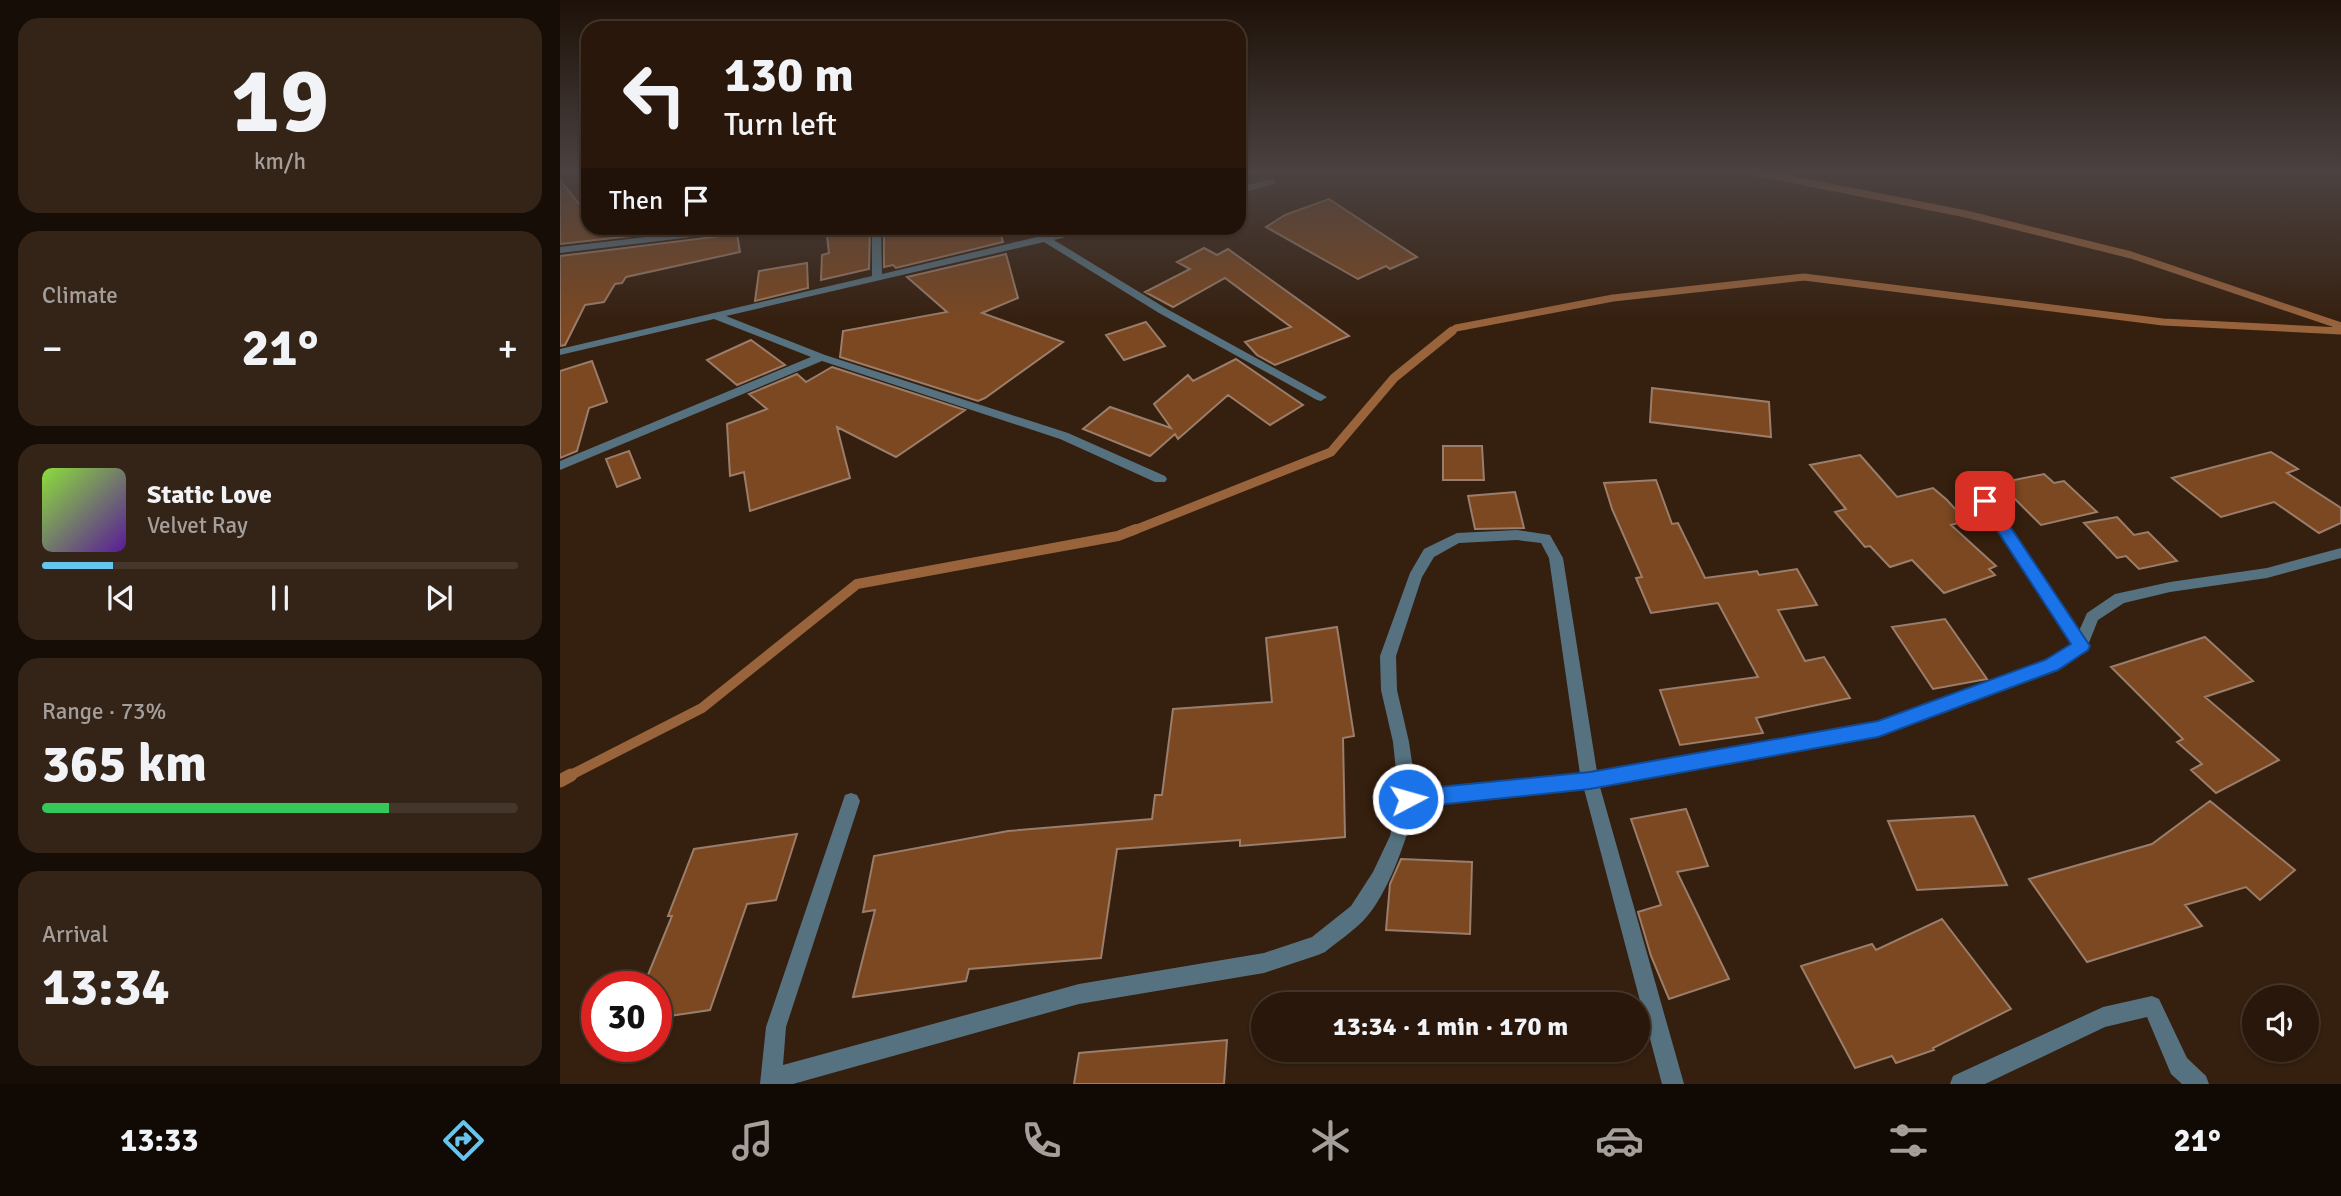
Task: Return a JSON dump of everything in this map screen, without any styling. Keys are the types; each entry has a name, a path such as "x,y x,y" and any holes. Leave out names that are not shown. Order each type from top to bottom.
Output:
{"street":[{"path":"560,250 684,235"},
{"path":"876,235 877,277"},
{"path":"560,352 1059,235"},
{"path":"1045,238 1163,311 1321,397"},
{"path":"715,316 821,357 1064,436 1160,479"},
{"path":"560,466 821,357"},
{"path":"1985,501 2081,646"},
{"path":"851,802 776,1027 772,1081 1079,994 1264,963 1318,945 1358,913 1380,878 1399,836 1408,799 1401,742 1389,690 1388,656 1415,577 1429,553 1457,538 1517,535 1545,539 1556,558 1590,780 1673,1084"},
{"path":"1408,799 1590,780 1878,729 2052,665 2081,646 2092,617 2120,598 2170,587 2267,573 2341,553"},
{"path":"1961,1084 2103,1017 2152,1006 2179,1066 2198,1084"}],"building":[{"path":"560,224 581,224 581,235 641,235 560,244"},
{"path":"1271,224 1366,224 1417,257 1390,269 1386,266 1358,279 1266,227"},
{"path":"729,235 737,235 740,252 626,277 622,283 615,284 604,302 585,305 565,345 560,346 560,256"},
{"path":"827,235 870,235 869,269 821,280 822,255 829,253"},
{"path":"884,235 1001,235 1003,242 896,268 893,265 884,267"},
{"path":"1204,248 1217,255 1228,249 1349,336 1275,365 1257,355 1245,342 1291,327 1225,278 1173,307 1145,292 1190,269 1177,262"},
{"path":"1006,254 1018,298 982,313 1063,342 985,398 978,401 840,357 843,331 947,312 907,277"},
{"path":"807,263 808,288 755,301 759,271"},
{"path":"1146,322 1165,346 1124,360 1106,335"},
{"path":"751,340 785,365 737,385 707,360"},
{"path":"1236,359 1303,405 1270,425 1228,395 1178,439 1175,434 1150,456 1083,429 1110,407 1171,428 1154,404 1188,375 1193,381"},
{"path":"592,361 607,402 589,408 577,451 560,458 560,371"},
{"path":"832,367 965,410 896,457 837,427 850,478 750,511 744,472 730,476 727,424 767,409 749,394 797,374 806,382"},
{"path":"1652,388 1769,402 1771,437 1650,422"},
{"path":"1443,446 1482,446 1484,480 1443,480"},
{"path":"629,451 640,478 617,487 606,459"},
{"path":"2271,452 2298,469 2287,473 2341,508 2341,523 2319,533 2274,502 2221,517 2172,478"},
{"path":"1860,455 1897,497 1933,488 1947,500 1966,521 1951,525 1996,566 1989,569 1995,575 1944,593 1912,560 1890,567 1870,546 1865,547 1835,512 1846,509 1810,465"},
{"path":"2044,474 2054,483 2064,481 2097,512 2041,525 1999,483"},
{"path":"1656,480 1672,524 1678,523 1705,578 1757,571 1759,575 1797,569 1817,605 1778,610 1805,661 1824,657 1850,698 1756,718 1763,733 1680,745 1660,690 1758,677 1718,603 1651,613 1636,578 1642,577 1612,509 1604,483"},
{"path":"1515,492 1524,528 1475,529 1468,496"},
{"path":"2117,517 2134,535 2148,532 2177,561 2139,569 2126,556 2117,558 2084,523"},
{"path":"1945,619 1987,679 1933,689 1892,627"},
{"path":"1337,627 1354,736 1343,738 1345,837 1240,846 1240,840 1117,849 1101,958 969,969 966,981 853,997 875,910 863,912 874,856 1008,831 1152,819 1155,795 1162,795 1173,709 1272,702 1266,638"},
{"path":"2205,637 2253,681 2205,697 2279,760 2216,793 2191,770 2202,764 2177,742 2183,739 2111,667"},
{"path":"2210,801 2295,870 2260,900 2246,887 2185,905 2202,926 2087,962 2029,879 2152,844"},
{"path":"1686,809 1708,866 1677,872 1729,979 1669,999 1651,956 1638,912 1661,905 1631,819"},
{"path":"1974,816 2007,885 1917,890 1888,821"},
{"path":"797,834 776,900 747,904 710,1010 672,1016 672,971 650,971 672,916 668,916 694,849"},
{"path":"1401,859 1472,862 1470,934 1386,930 1390,884"},
{"path":"1942,919 2011,1009 1933,1048 1934,1050 1896,1063 1892,1056 1855,1068 1801,966 1872,944 1876,950"},
{"path":"1227,1040 1224,1084 1074,1084 1079,1053"}],"waterway":[{"path":"2005,224 2131,255 2341,326"},
{"path":"1450,333 1456,328 1613,298 1804,277 2163,322 2341,331"},
{"path":"1132,531 1331,452 1394,378 1452,331"},
{"path":"567,777 702,708 857,584 1118,536 1136,529"},
{"path":"560,781 571,775"}],"route":[{"path":"1408,799 1590,780 1878,729 2052,665 2081,646 1985,501"}]}
